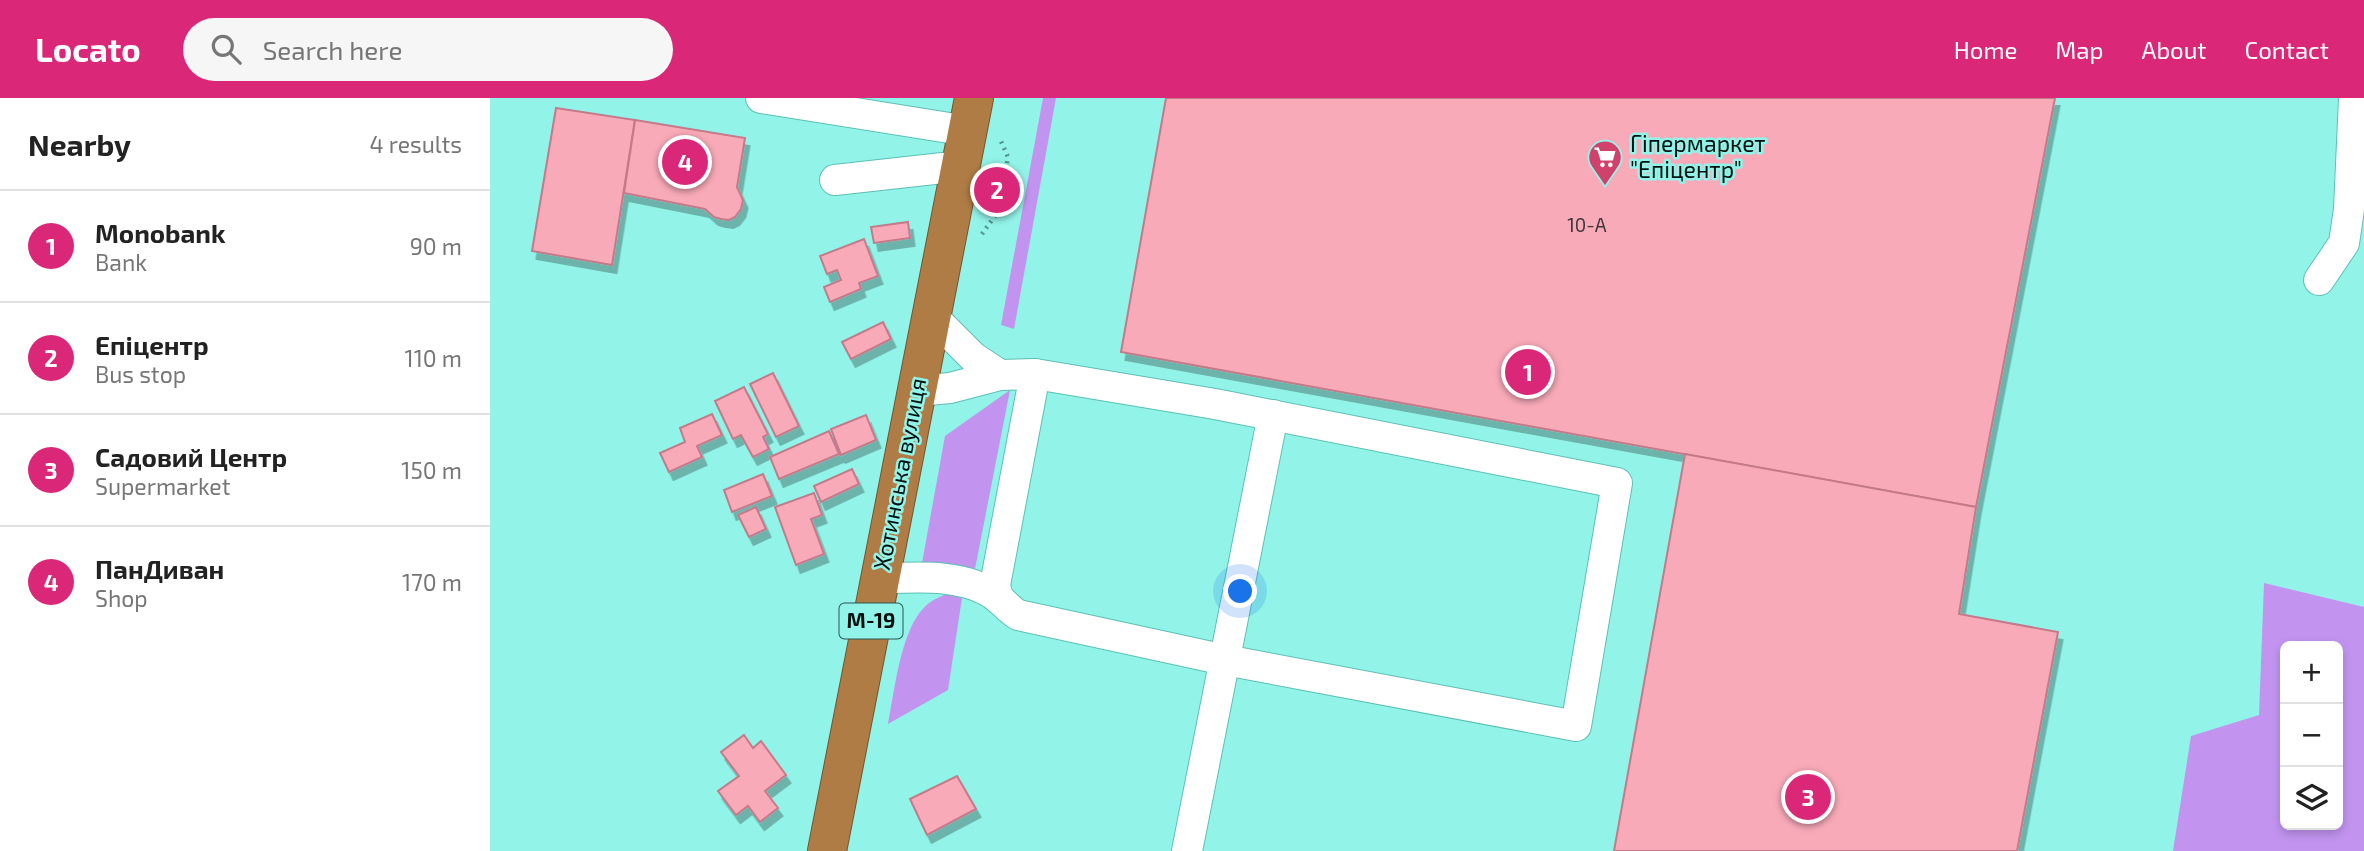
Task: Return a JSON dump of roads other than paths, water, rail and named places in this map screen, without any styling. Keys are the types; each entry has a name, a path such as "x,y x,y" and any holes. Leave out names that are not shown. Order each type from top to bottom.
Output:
{"highway":[{"name":"Хотинська вулиця","path":"827,851 968,132"}],"lane":[{"path":"761,98 868,106 968,132"},
{"path":"2319,280 2344,243 2349,209 2354,98"},
{"path":"835,180 968,132"},
{"path":"932,316 973,357 999,375"},
{"path":"917,391 950,388 999,375 1034,374 1273,415 1617,483 1576,726 1225,660 1018,615 1006,608 998,598 995,585 1034,374"},
{"path":"1187,851 1273,415"},
{"path":"879,579 943,577 998,598"}],"place":[{"name":"ПанДиван","path":"685,162"},
{"name":"Гіпермаркет \"Епіцентр\"","path":"1605,187"},
{"name":"Епіцентр","path":"997,190"},
{"name":"Monobank","path":"1528,372"},
{"name":"Садовий Центр","path":"1808,797"}]}
